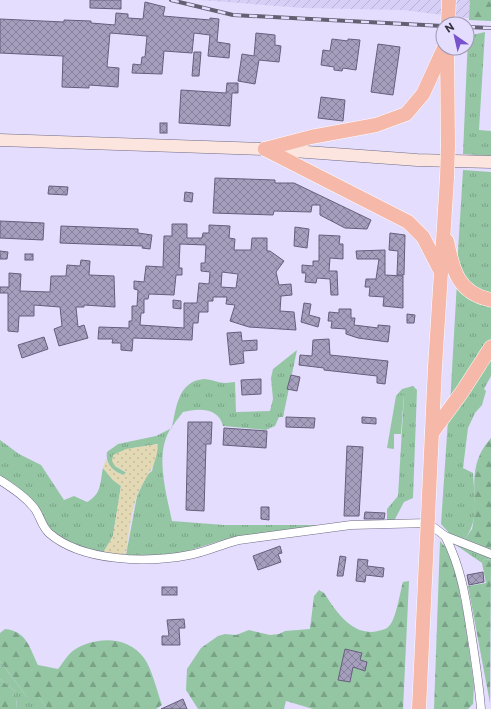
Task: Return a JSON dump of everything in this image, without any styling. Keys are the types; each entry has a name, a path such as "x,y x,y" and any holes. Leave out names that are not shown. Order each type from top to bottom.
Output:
{"highway":[{"path":"448,16 449,0"},
{"path":"265,149 311,137 376,125 406,114 423,94 442,56"},
{"path":"419,709 440,270 447,178 448,145 446,56"},
{"path":"265,149 408,222 423,237 440,270"},
{"path":"444,223 452,265 458,278 469,291 491,300"},
{"path":"432,433 462,392 491,347"}],"main road":[{"path":"0,140 265,149 417,160 491,162"}],"street":[{"path":"0,480 26,500 35,510 47,531 59,541 89,552 120,558 142,560 190,555 239,540 351,525 428,523 445,536 491,554"},
{"path":"445,536 457,562 465,595 481,709"}],"shaded area":[{"path":"200,0 491,0 491,21 475,19 475,16 451,16 403,10 303,8"}],"green space":[{"path":"470,0 491,0 491,21 475,20 475,16 469,16"},
{"path":"485,32 479,130 491,131 491,156 463,154 467,56 475,56 475,34"},
{"path":"463,170 491,172 491,296 473,288 457,268"},
{"path":"457,282 491,304 491,341 450,405"},
{"path":"297,350 283,417 279,417 275,426 266,430 223,426 221,420 212,412 207,410 195,410 183,412 172,426 177,404 184,390 195,381 204,379 223,383 235,382 236,412 270,411 273,399 271,378 273,369"},
{"path":"491,354 491,376 484,389 486,391 482,405 475,413 468,428 463,468 473,473 475,508 472,524 464,540 451,535 441,524 448,420"},
{"path":"413,386 417,390 413,498 404,502 394,521 387,521 387,509 398,496 404,396 396,396 402,389"},
{"path":"404,395 401,434 394,434 394,449 387,448 396,396"},
{"path":"171,429 167,435 163,447 162,458 164,480 172,521 224,525 330,525 220,541 181,553 139,557 126,555 137,496 147,475 152,471 158,444 133,448 115,466 127,473 124,475 113,470 107,460 107,452 118,444 156,436"},
{"path":"491,438 491,551 464,540 472,529 473,524 474,479 478,459 483,448"},
{"path":"0,440 19,454 41,465 64,500 74,496 87,502 92,499 100,487 103,468 113,480 121,486 113,536 103,553 83,548 58,537 0,476"},
{"path":"440,541 448,550 454,564 464,615 474,685 473,704 468,709 434,709"},
{"path":"453,543 491,557 491,560 485,559 482,563"},
{"path":"485,559 491,560 490,703 468,586 486,583 482,563"},
{"path":"409,581 403,709 313,709 286,701 284,709 198,709 186,690 187,669 201,648 218,636 225,634 236,635 249,630 270,635 279,634 285,631 310,629 314,596 319,590 324,593 340,615 353,626 360,630 369,632 383,630 388,627 394,618 403,582"},
{"path":"5,629 12,630 23,637 30,647 38,665 58,669 74,650 83,645 92,642 111,640 121,642 137,651 144,658 152,674 162,705 156,709 47,709 39,697 27,697 0,661 0,633"},
{"path":"0,661 27,697 39,697 47,709 16,709 17,699 12,696 16,692 0,679"},
{"path":"0,679 16,692 12,696 17,698 16,709 0,709"}],"sand":[{"path":"158,444 153,465 135,502 126,555 103,553 113,536 121,486 113,480 103,468 106,459 113,470 124,475 126,472 115,466 112,461 113,455 126,449"}],"building":[{"path":"90,0 121,0 121,9 90,8"},
{"path":"145,2 165,7 163,16 210,20 210,18 219,19 217,42 230,44 229,58 208,56 210,35 194,33 192,53 164,51 162,74 132,73 133,64 141,65 142,57 145,57 147,36 110,33 107,67 119,68 118,87 89,85 89,88 62,87 63,56 0,53 0,19 64,22 64,20 91,21 91,23 115,25 116,13 128,14 128,18 143,19"},
{"path":"256,33 275,35 275,45 281,46 279,62 259,60 255,84 238,81 242,54 254,56"},
{"path":"332,39 348,41 348,39 360,40 356,70 343,68 342,71 334,70 334,67 321,65 323,50 330,51"},
{"path":"378,44 400,47 393,95 371,92"},
{"path":"194,52 201,52 199,76 192,76"},
{"path":"227,83 238,83 238,93 232,93 230,126 179,123 181,90 226,93"},
{"path":"321,97 345,100 343,121 318,118"},
{"path":"160,123 167,123 167,133 160,133"},
{"path":"215,178 275,180 275,183 294,183 371,220 367,229 345,228 320,215 320,205 312,205 311,212 274,211 273,215 213,213"},
{"path":"49,186 68,187 67,195 48,194"},
{"path":"185,192 193,193 192,202 184,201"},
{"path":"0,221 44,223 43,240 0,238"},
{"path":"172,224 187,224 187,238 202,238 203,233 209,233 209,225 230,226 229,238 235,239 234,250 251,250 252,238 267,238 267,251 270,251 284,261 276,272 279,285 291,284 292,295 281,296 280,311 294,312 296,330 249,327 230,321 235,305 226,304 227,297 213,297 213,301 208,301 208,312 199,312 198,323 193,323 192,340 133,338 132,351 121,350 121,343 112,343 113,339 98,339 99,327 129,328 129,321 132,321 132,306 137,306 138,290 134,289 134,281 144,282 146,266 163,267 164,236 172,236","holes":["180,244 206,245 205,263 201,263 201,271 210,272 209,284 199,283 197,303 184,303 184,328 140,325 141,313 144,313 144,299 148,299 149,294 174,295 176,275 182,275 182,268 179,268","222,272 238,274 236,288 221,287"]},
{"path":"61,226 138,229 138,233 152,235 150,249 142,248 143,246 60,243"},
{"path":"295,227 309,229 307,248 294,246"},
{"path":"390,233 405,235 404,275 397,275 398,251 389,250"},
{"path":"319,235 340,236 339,244 343,244 343,259 330,258 329,271 337,271 338,295 331,295 330,279 317,278 316,283 305,282 306,273 302,273 302,265 313,266 313,261 319,261"},
{"path":"385,250 385,275 403,276 403,308 383,306 384,297 369,296 370,287 365,287 366,279 376,279 379,259 357,259 356,251"},
{"path":"0,251 8,252 7,259 0,259"},
{"path":"25,254 33,254 33,260 25,260"},
{"path":"81,260 90,261 89,275 114,276 115,307 84,305 84,307 76,307 78,327 84,325 88,338 59,346 54,329 62,326 60,307 34,305 34,316 19,316 18,332 8,331 8,293 0,293 0,287 9,287 9,273 21,274 20,291 50,292 51,276 66,276 67,265 80,266"},
{"path":"173,300 181,301 181,309 173,308"},
{"path":"304,303 311,304 309,315 320,318 318,327 301,322"},
{"path":"339,309 351,309 351,318 355,318 354,325 378,328 378,325 390,326 388,342 358,338 346,334 346,329 331,328 332,321 328,321 329,312 339,313"},
{"path":"407,314 415,315 414,323 407,323"},
{"path":"241,332 242,341 257,340 257,350 243,351 244,363 230,365 227,333"},
{"path":"44,337 48,349 22,358 18,345"},
{"path":"329,339 330,355 388,361 385,384 377,383 377,376 324,370 324,368 299,365 300,355 312,356 313,340"},
{"path":"291,375 300,377 297,391 287,389"},
{"path":"261,379 261,394 242,395 241,380"},
{"path":"286,417 315,418 314,428 286,427"},
{"path":"362,417 376,418 376,424 362,423"},
{"path":"188,422 212,422 211,444 206,444 204,511 186,510"},
{"path":"224,428 267,431 266,448 223,445"},
{"path":"347,446 363,447 359,516 344,516"},
{"path":"261,507 269,507 269,520 261,519"},
{"path":"365,512 385,513 384,519 364,519"},
{"path":"280,546 282,553 278,554 281,562 258,570 253,556"},
{"path":"340,556 346,557 343,576 337,576"},
{"path":"358,559 368,560 367,566 384,568 383,577 366,575 365,582 356,581"},
{"path":"483,572 484,582 469,585 467,575"},
{"path":"162,587 177,587 177,595 162,595"},
{"path":"184,619 185,628 179,628 180,645 162,645 162,636 169,636 167,620"},
{"path":"345,649 362,653 360,660 367,662 365,671 353,667 350,682 338,680"},
{"path":"183,699 187,709 161,709"}],"railway":[{"path":"171,0 233,15 435,26"},
{"path":"475,27 491,28"}]}
